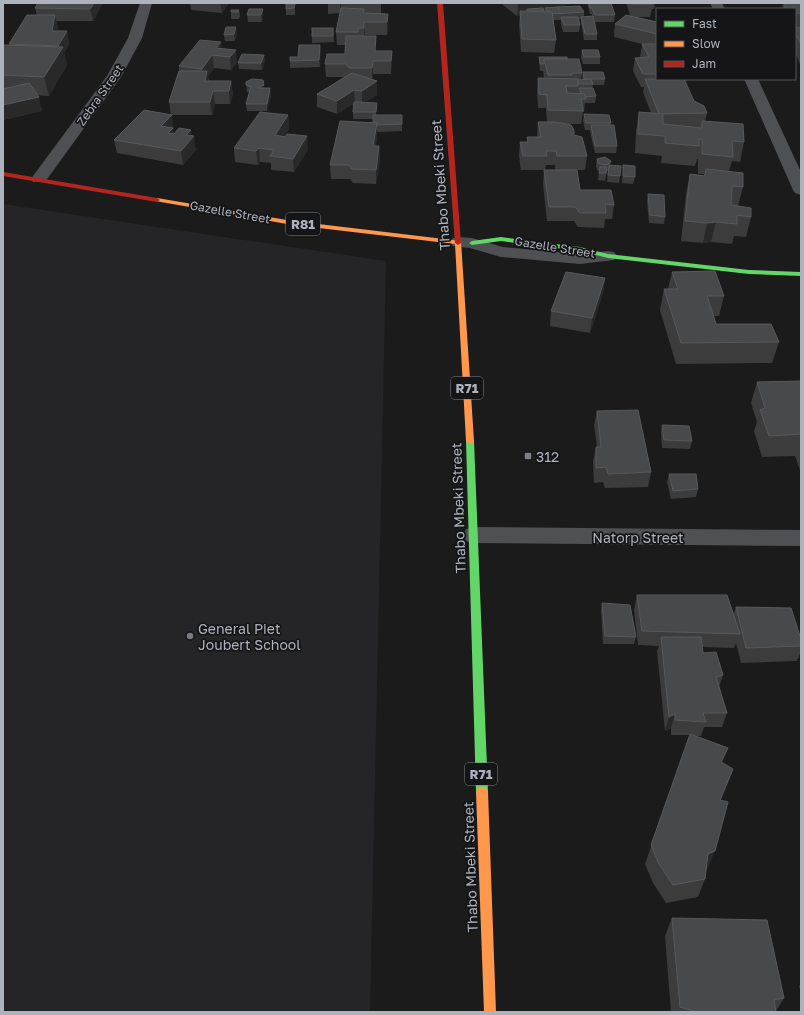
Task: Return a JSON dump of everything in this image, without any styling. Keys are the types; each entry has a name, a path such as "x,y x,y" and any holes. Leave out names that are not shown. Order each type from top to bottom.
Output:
{"main road":[{"name":"Thabo Mbeki Street","path":"440,3 465,242 483,864 490,1012"},
{"name":"Gazelle Street","path":"3,174 293,223 465,242"},
{"name":"Gazelle Street","path":"608,256 749,272 801,274"}],"street":[{"name":"Zebra Street","path":"39,179 114,77 135,38 146,3"},
{"path":"751,80 801,190"},
{"name":"Gazelle Street","path":"465,242 501,252 583,259 608,256"},
{"name":"Natorp Street","path":"474,535 801,538"}],"shaded area":[{"name":"General Piet Joubert School","path":"3,204 386,261 370,1012 3,1012"}],"building":[{"path":"38,3 94,3 90,9 35,8"},
{"path":"589,3 611,3 615,15 595,15 592,8 590,8"},
{"path":"652,3 652,4 632,4"},
{"path":"785,3 801,3 801,13 796,13 796,8 785,8"},
{"path":"286,4 295,4 294,8 286,9"},
{"path":"580,6 584,12 553,14 545,8"},
{"path":"341,8 364,9 363,13 388,14 387,22 364,22 364,28 358,28 358,32 336,32"},
{"path":"543,8 544,11 527,11 527,9"},
{"path":"249,9 263,9 261,15 247,15"},
{"path":"231,10 239,10 238,12 231,12"},
{"path":"520,11 552,12 556,40 522,39"},
{"path":"27,15 55,15 52,31 67,31 58,46 9,44"},
{"path":"626,15 656,22 656,34 615,24"},
{"path":"593,16 597,34 585,34 581,17"},
{"path":"561,17 578,17 580,25 564,25"},
{"path":"226,27 236,27 234,34 224,35"},
{"path":"796,27 801,27 801,45 797,36"},
{"path":"312,28 333,28 333,36 312,36"},
{"path":"346,36 376,36 375,51 392,51 391,61 373,61 372,68 349,68 346,64 325,64 327,54 345,54"},
{"path":"200,40 221,42 216,48 236,50 230,57 212,55 202,69 179,66"},
{"path":"642,44 656,44 656,74 643,74 635,58 649,57"},
{"path":"3,45 63,47 44,77 3,75"},
{"path":"299,45 320,45 319,60 290,61 290,57 298,57"},
{"path":"582,50 598,50 600,57 584,57"},
{"path":"242,54 264,55 261,63 238,63"},
{"path":"539,57 567,57 567,59 544,59 544,64 540,64"},
{"path":"544,59 579,59 582,73 572,73 572,75 548,75"},
{"path":"179,71 207,71 205,81 231,81 229,91 213,91 210,102 169,102"},
{"path":"583,72 603,72 605,79 584,79"},
{"path":"352,73 377,81 362,91 354,90 337,101 317,94"},
{"path":"538,78 578,79 578,86 566,86 567,93 585,94 586,99 581,99 583,111 548,110 547,95 539,94"},
{"path":"252,79 263,80 264,85 258,88 270,88 267,104 246,104 251,87 246,85 246,82"},
{"path":"591,79 593,84 578,84 578,80"},
{"path":"645,79 684,80 694,101 704,106 707,113 659,114"},
{"path":"29,83 39,97 3,105 3,89"},
{"path":"579,88 593,88 596,96 585,97 585,94 581,93"},
{"path":"354,102 377,103 376,112 353,112"},
{"path":"144,110 172,115 161,126 173,128 168,133 174,134 179,128 191,130 186,135 194,136 181,151 114,140"},
{"path":"260,112 288,115 275,135 285,137 287,134 307,136 293,159 270,156 274,150 259,148 256,151 234,148"},
{"path":"639,112 663,114 663,124 702,128 702,121 743,124 744,142 732,141 733,157 702,154 702,139 699,139 699,146 665,143 665,136 638,134"},
{"path":"584,114 609,115 611,123 586,123"},
{"path":"373,115 402,115 402,124 377,125 377,123 373,122"},
{"path":"340,121 377,123 373,146 379,146 376,170 352,169 349,165 330,165"},
{"path":"538,122 556,122 571,125 574,130 574,135 582,137 587,156 557,156 556,151 546,151 547,156 523,156 520,142 528,142 527,137 541,137"},
{"path":"591,125 614,125 617,146 595,146"},
{"path":"605,157 611,161 609,164 604,165 598,163 597,159"},
{"path":"609,165 621,166 620,176 608,175"},
{"path":"623,165 635,166 635,177 623,176"},
{"path":"600,167 607,167 606,173 599,173"},
{"path":"706,169 743,173 743,187 732,186 731,205 751,208 751,217 737,215 737,224 685,221 690,174 705,176"},
{"path":"544,170 577,170 580,190 611,190 614,205 605,204 606,213 580,213 575,207 549,207"},
{"path":"648,194 664,195 665,217 650,215"},
{"path":"715,271 724,296 707,296 716,324 771,324 779,342 681,343 664,289 678,289 672,272"},
{"path":"566,272 605,278 592,318 551,311"},
{"path":"801,381 801,434 769,436 760,410 765,408 757,382"},
{"path":"638,410 651,472 608,474 606,467 596,468 596,447 601,447 597,411"},
{"path":"662,425 689,426 692,441 664,440"},
{"path":"669,474 696,474 698,489 673,491"},
{"path":"637,595 727,595 740,634 642,631"},
{"path":"602,603 630,605 636,637 605,636"},
{"path":"736,607 791,608 801,639 801,646 746,648"},
{"path":"661,637 701,637 703,653 716,652 723,675 716,677 727,713 703,713 706,722 675,720 675,714 669,717"},
{"path":"690,734 728,748 721,762 733,769 720,800 728,802 715,851 708,854 705,879 673,885 659,864 651,845"},
{"path":"672,918 767,920 784,998 774,1000 776,1012 697,1012 680,1007"}],"traffic: fast":[{"path":"472,243 501,239 580,249 608,256 749,272 801,274"},
{"path":"470,441 482,792"}],"traffic: slow":[{"path":"157,200 293,223 459,242"},
{"path":"458,243 470,441"},
{"path":"482,792 490,1012"}],"traffic: jam":[{"path":"440,3 458,243"},
{"path":"3,174 157,200"}],"place":[{"name":"312","path":"528,456"},
{"name":"General Piet Joubert School","path":"190,636"}]}
